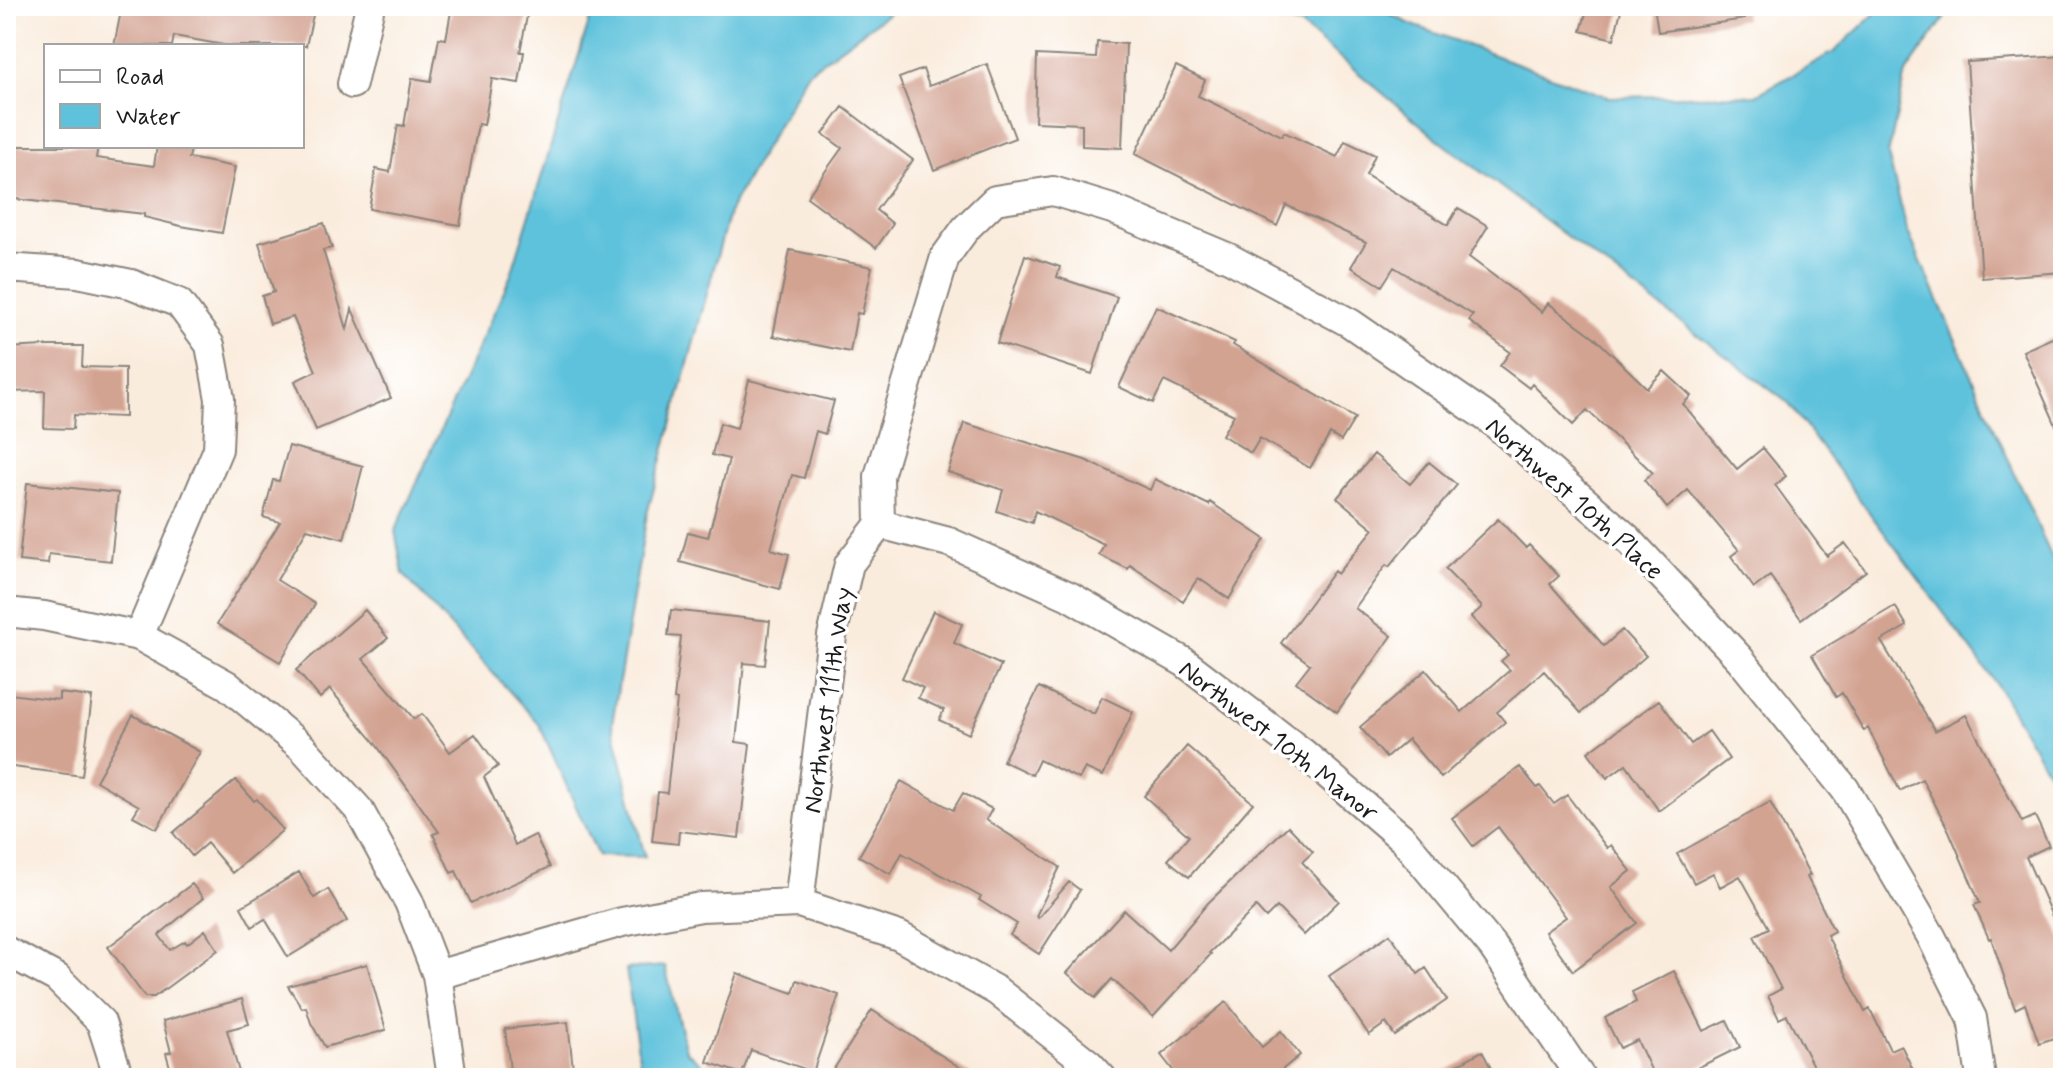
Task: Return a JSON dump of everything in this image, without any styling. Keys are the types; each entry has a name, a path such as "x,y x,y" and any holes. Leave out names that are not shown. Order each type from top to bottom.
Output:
{"street":[{"path":"352,84 370,6"},
{"name":"Northwest 10th Place","path":"880,524 879,476 945,257 966,228 995,200 1053,191 1112,209 1229,258 1350,323 1479,412 1626,537 1740,659 1845,789 1931,936 1972,1018 1981,1077"},
{"path":"6,268 78,273 131,284 179,303 210,345 220,399 218,449 139,636"},
{"name":"Northwest 111th Way","path":"799,903 832,636 849,564 880,524"},
{"name":"Northwest 10th Manor","path":"880,524 949,542 1069,596 1184,662 1303,753 1403,839 1493,947 1581,1078"},
{"path":"6,612 44,616 139,636 227,685 302,747 359,810 409,902 437,975 452,1078"},
{"path":"437,975 622,922 701,907 799,903 899,936 997,991 1089,1064 1102,1078"},
{"path":"6,951 57,978 101,1022 119,1075"}],"water":[{"path":"594,6 898,6 808,72 730,209 647,514 612,724 645,857 598,856 539,724 403,574 395,531 511,275"},
{"path":"1214,6 1375,6 1410,24 1608,97 1756,95 1834,52 1883,6 1953,6 1906,73 1888,155 1907,230 2063,583 2063,798 1995,682 1788,403 1440,141 1302,26"},
{"path":"665,966 686,1051 719,1078 642,1078 626,969"}],"building":[{"path":"122,6 293,6 314,11 306,46 218,44 174,36 172,44 114,44"},
{"path":"452,6 529,6 520,52 524,52 519,83 492,79 484,125 478,124 460,225 369,209 376,169 390,172 398,125 404,126 412,78 431,81 439,38 446,39"},
{"path":"1588,6 1622,6 1614,39 1581,31"},
{"path":"1654,6 1744,6 1745,19 1658,32"},
{"path":"1097,42 1126,44 1122,148 1082,146 1082,124 1035,122 1037,55 1096,58"},
{"path":"2063,56 2063,272 1982,278 1967,62"},
{"path":"987,64 1015,138 934,170 899,78 923,69 929,86"},
{"path":"1176,66 1205,80 1198,96 1282,136 1284,132 1337,157 1345,141 1375,155 1366,175 1448,225 1458,208 1488,226 1469,257 1542,312 1548,303 1594,337 1647,388 1664,371 1691,396 1683,404 1737,469 1763,448 1786,476 1775,485 1827,556 1845,543 1866,571 1801,619 1770,576 1754,588 1731,556 1739,550 1688,490 1667,508 1644,480 1653,473 1587,410 1573,425 1532,384 1529,388 1500,366 1510,352 1469,321 1473,315 1394,267 1382,286 1351,267 1366,242 1286,205 1277,226 1135,154"},
{"path":"843,107 913,160 876,210 893,224 876,248 807,197 842,148 823,134"},
{"path":"6,146 98,148 96,158 154,166 157,148 192,148 189,158 235,167 222,233 144,217 144,214 6,198"},
{"path":"324,223 332,248 323,250 347,329 352,309 391,398 316,430 295,381 316,371 293,317 270,324 262,296 274,292 259,243"},
{"path":"790,250 872,267 862,314 857,313 850,352 773,336"},
{"path":"1025,255 1060,267 1057,277 1117,297 1092,374 997,343"},
{"path":"1156,306 1235,342 1233,345 1355,418 1341,441 1330,434 1310,468 1260,438 1251,453 1222,435 1234,415 1164,381 1153,403 1119,387"},
{"path":"2063,333 2063,441 2023,351"},
{"path":"83,346 82,367 125,368 125,417 74,415 73,429 44,428 45,391 6,392 6,348"},
{"path":"749,380 834,401 825,434 816,431 804,478 792,475 771,549 789,554 780,589 680,562 688,532 708,537 729,459 712,455 720,423 737,428"},
{"path":"964,423 1085,460 1150,490 1155,479 1209,505 1210,502 1265,539 1229,599 1198,578 1183,601 1130,565 1128,569 1099,555 1104,544 1035,511 1032,523 997,511 1003,490 948,472"},
{"path":"289,446 363,466 344,539 307,529 277,580 315,604 280,662 217,624 280,522 263,517 273,480 279,481"},
{"path":"1374,454 1410,484 1429,462 1457,485 1389,567 1386,565 1355,608 1392,636 1337,712 1296,682 1310,664 1281,643 1334,571 1337,574 1374,529 1337,498"},
{"path":"27,483 118,493 111,561 49,554 48,564 19,561"},
{"path":"1498,519 1559,576 1550,584 1604,646 1622,630 1646,656 1581,713 1544,671 1497,712 1505,722 1441,778 1408,739 1386,758 1360,727 1426,670 1462,712 1510,670 1501,661 1508,655 1471,617 1482,607 1445,569"},
{"path":"1895,606 1907,626 1881,641 1935,731 1966,715 2022,822 2035,816 2049,846 2026,857 2063,941 2063,1035 2039,1043 2025,1004 2015,1009 1991,938 1974,905 1980,903 1949,831 1922,779 1900,791 1868,728 1864,731 1842,693 1836,697 1812,655"},
{"path":"365,610 388,638 363,659 414,719 422,714 450,752 475,734 498,766 484,777 515,845 535,835 550,867 471,903 456,871 451,873 433,834 439,832 372,739 330,689 320,698 296,670"},
{"path":"671,610 770,621 765,665 744,663 736,742 750,744 739,838 679,831 678,844 652,841 658,792 667,793 677,700 674,699 681,637 668,636"},
{"path":"933,611 962,624 954,643 1001,665 969,734 939,720 944,710 918,698 923,688 902,678"},
{"path":"1039,687 1094,714 1102,697 1133,712 1103,776 1085,768 1079,779 1039,760 1032,775 1003,761"},
{"path":"59,693 92,697 82,776 6,766 10,694 59,700"},
{"path":"1659,700 1691,744 1709,731 1729,759 1659,811 1626,764 1607,778 1588,752"},
{"path":"133,715 200,752 157,829 133,816 139,806 96,781"},
{"path":"1187,746 1253,803 1189,877 1168,860 1189,836 1144,796"},
{"path":"1520,767 1554,804 1567,795 1607,848 1611,845 1631,871 1611,887 1637,923 1573,971 1545,932 1566,917 1498,827 1473,846 1452,818"},
{"path":"236,780 283,830 232,873 207,843 192,856 173,833"},
{"path":"901,781 953,810 963,793 992,809 986,820 1060,867 1036,916 1038,918 1069,882 1080,890 1039,954 1010,935 1017,924 979,900 981,897 902,853 891,874 859,856"},
{"path":"1770,802 1810,875 1807,877 1834,931 1827,935 1865,1012 1870,1009 1890,1050 1901,1045 1917,1078 1819,1078 1787,1015 1779,1019 1768,996 1781,989 1754,936 1769,928 1740,876 1720,887 1713,873 1694,883 1677,854"},
{"path":"1288,826 1313,852 1302,862 1339,901 1304,935 1277,907 1266,918 1256,907 1209,953 1153,1017 1112,979 1095,998 1067,973 1124,910 1168,950 1208,903"},
{"path":"299,872 314,898 328,889 347,921 288,957 265,919 252,927 241,907"},
{"path":"192,884 203,898 159,935 170,950 185,941 187,944 205,930 218,950 154,997 145,997 108,947"},
{"path":"1390,934 1418,974 1426,968 1447,1000 1395,1036 1386,1023 1369,1035 1329,976"},
{"path":"367,964 386,1030 325,1047 306,1007 302,1008 288,986"},
{"path":"1674,971 1704,1031 1727,1020 1740,1047 1693,1070 1697,1078 1655,1078 1637,1040 1620,1048 1605,1018 1636,1002 1632,992"},
{"path":"737,973 793,993 797,980 839,995 813,1072 751,1050 742,1074 707,1062"},
{"path":"242,999 249,1024 227,1030 239,1072 217,1078 173,1078 166,1053 171,1052 163,1021"},
{"path":"1226,1002 1262,1047 1281,1031 1300,1055 1272,1078 1179,1078 1161,1055"},
{"path":"872,1010 976,1078 828,1078"},
{"path":"568,1022 574,1078 511,1078 505,1029"},
{"path":"1482,1051 1496,1078 1433,1078"}]}
